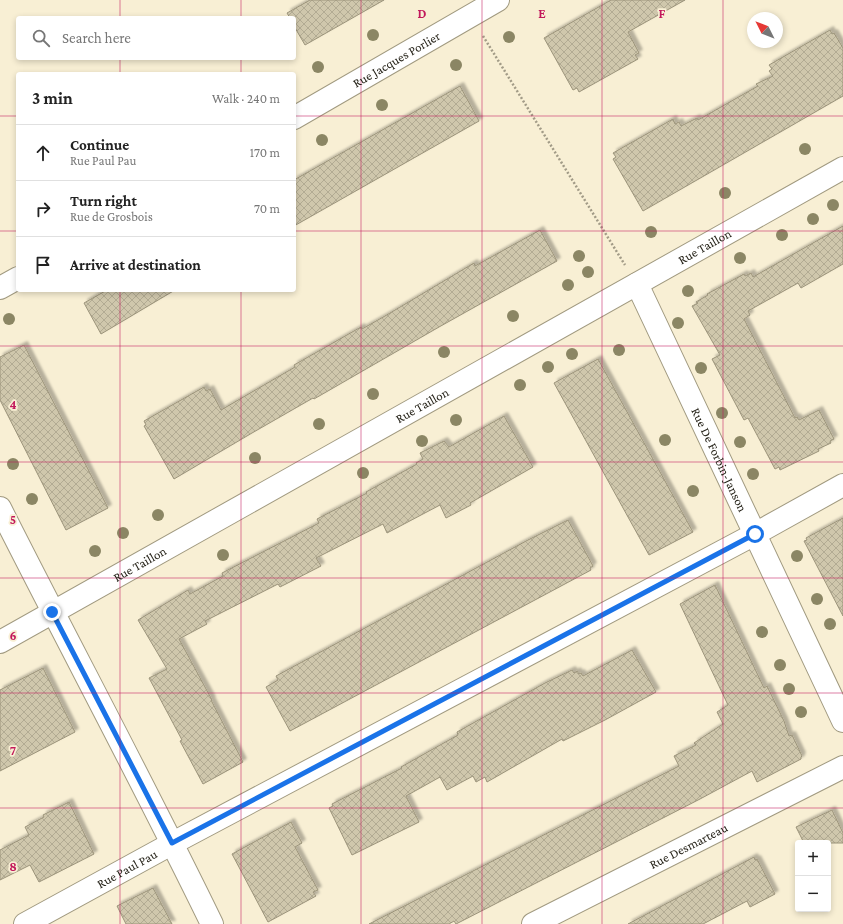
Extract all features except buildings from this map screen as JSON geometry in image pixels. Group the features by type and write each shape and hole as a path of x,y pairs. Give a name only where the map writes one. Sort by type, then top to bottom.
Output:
{"street":[{"name":"Rue Jacques Porlier","path":"296,117 498,0"},
{"name":"Rue Taillon","path":"0,642 843,168"},
{"path":"0,288 16,279"},
{"name":"Rue De Forbin-Janson","path":"637,284 843,722"},
{"name":"Rue Paul Pau","path":"25,924 172,843 755,534 843,485"},
{"path":"0,508 212,924"},
{"name":"Rue Desmarteau","path":"533,924 843,767"}],"path":[{"path":"470,16 637,284"}],"route":[{"path":"52,612 172,843 755,534"}]}
